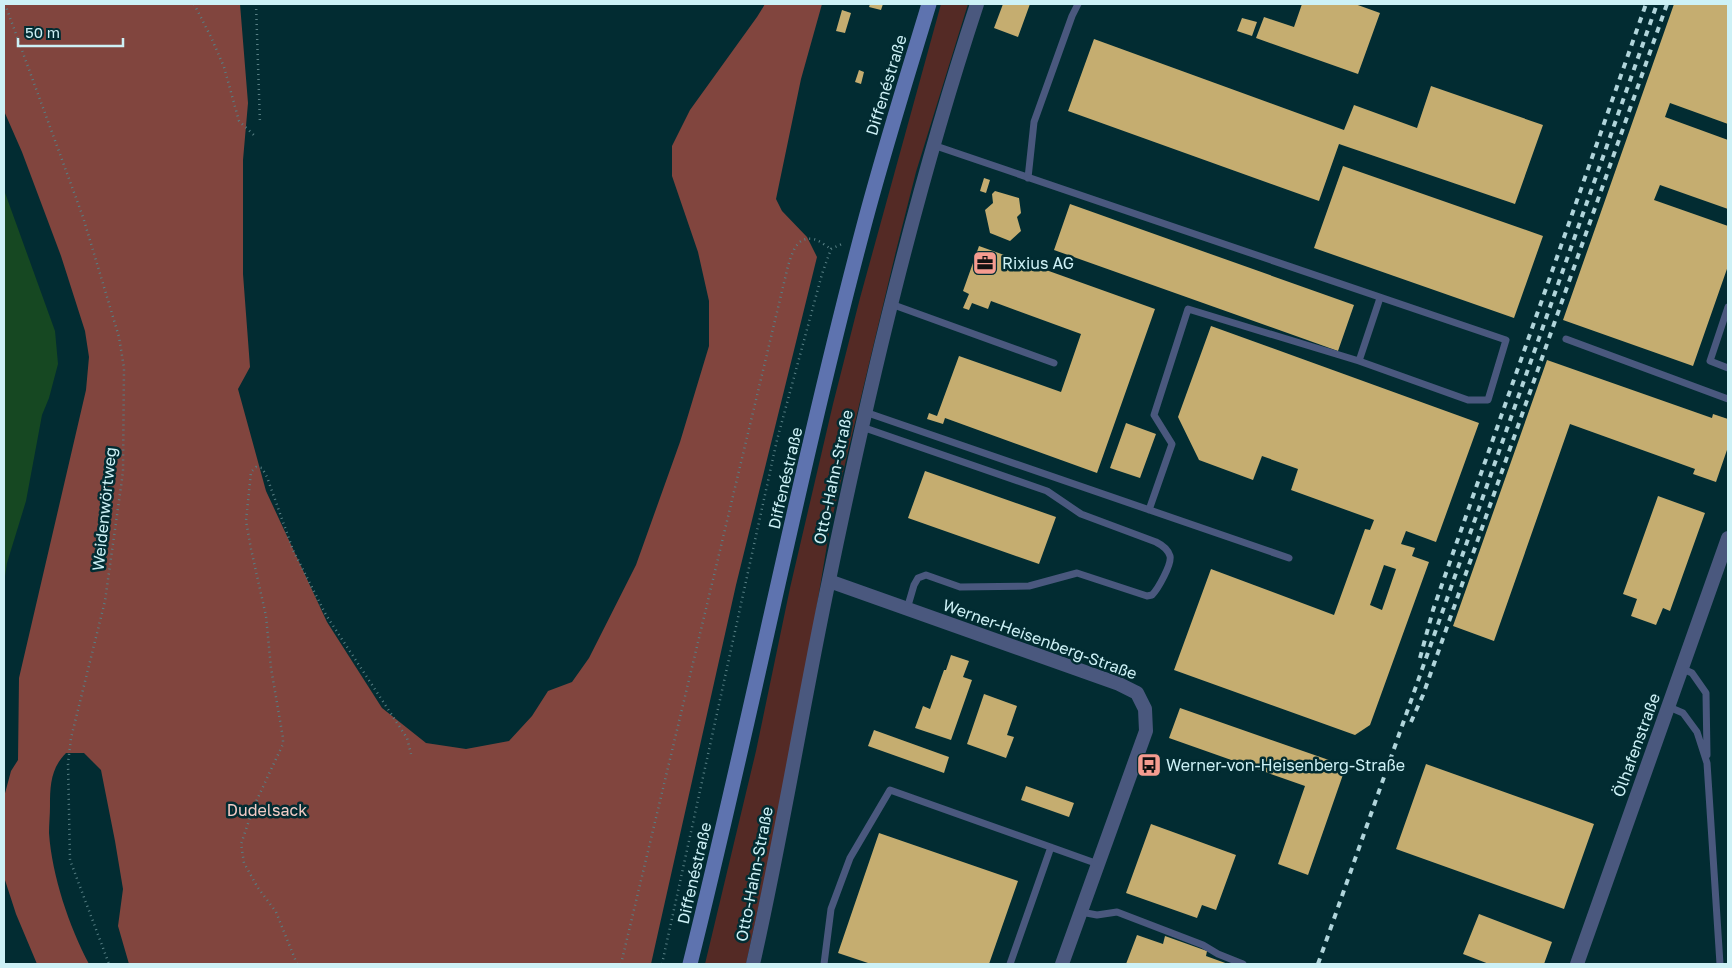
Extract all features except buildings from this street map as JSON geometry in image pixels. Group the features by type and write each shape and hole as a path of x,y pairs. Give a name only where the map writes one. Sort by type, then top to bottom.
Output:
{"main road":[{"name":"Diffenéstraße","path":"690,964 806,463 862,235 888,137 929,4"}],"street":[{"name":"Otto-Hahn-Straße","path":"754,964 828,581 865,412 891,304 933,146 977,4"},
{"name":"Ölhafenstraße","path":"1576,964 1728,538"},
{"name":"Werner-Heisenberg-Straße","path":"828,581 1119,684 1137,693 1145,709 1146,731 1062,964"}],"lane":[{"path":"1028,178 1034,122 1078,4"},
{"path":"933,146 1506,340 1488,400 1468,400 1359,361 1188,309 1154,416 1172,444 1149,510"},
{"path":"1359,361 1380,298"},
{"path":"891,304 1054,363"},
{"path":"1728,308 1710,361 1728,368"},
{"path":"1566,339 1728,399"},
{"path":"865,412 1289,558"},
{"path":"862,427 1047,491 1081,514 1156,542 1163,546 1170,554 1170,560 1160,585 1152,595 1147,596 1077,573 1019,587 960,587 926,575 918,578 914,584 907,609"},
{"path":"1682,669 1692,673 1706,693 1707,763 1720,964"},
{"path":"1669,707 1683,713 1697,732 1707,763"},
{"path":"824,964 831,909 850,858 890,790 1098,864"},
{"path":"1010,964 1051,847"},
{"path":"1081,912 1097,915 1117,912 1203,945 1218,954 1242,964"}],"path":[{"name":"Weidenwörtweg","path":"5,4 83,217 119,337 124,368 123,472 106,592 71,738 68,763 70,860 109,964"},
{"path":"194,4 224,67 239,121 256,137"},
{"path":"256,4 260,124"},
{"path":"662,964 778,440 822,274 831,249 862,235"},
{"path":"620,964 788,266 794,248 802,240 814,239 831,249"},
{"path":"297,964 276,912 258,888 244,863 241,844 254,806 283,744 271,668 266,616 246,521 251,472 256,467 262,468 267,477 293,550 326,615 407,738 411,754"}],"shaded area":[{"path":"941,4 968,4 916,172 830,527 810,647 767,868 746,964 705,964 756,751 790,588 833,404 860,298"},
{"path":"4,190 55,331 58,364 49,398 42,415 26,501 7,563 4,583"}],"green space":[{"name":"Dudelsack","path":"4,4 240,4 248,103 243,160 243,274 250,367 238,389 266,491 327,622 382,708 426,743 466,749 509,741 532,716 548,691 572,682 589,658 636,565 680,442 709,346 709,301 698,252 672,176 672,146 690,110 765,4 822,4 801,79 776,199 782,211 807,237 817,257 736,585 651,964 129,964 118,926 123,889 101,770 84,753 66,753 57,765 52,777 49,833 54,866 68,917 89,964 37,964 16,914 4,877 4,797 11,771 18,760 19,678 86,390 89,357 85,331 61,256 22,152 4,111"}],"railway":[{"path":"1420,658 1433,610 1646,4"},
{"path":"1318,964 1657,4"},
{"path":"1411,722 1423,695 1667,4"}],"place":[{"name":"Rixius AG","path":"985,263"},
{"name":"Werner-von-Heisenberg-Straße","path":"1149,765"}]}
